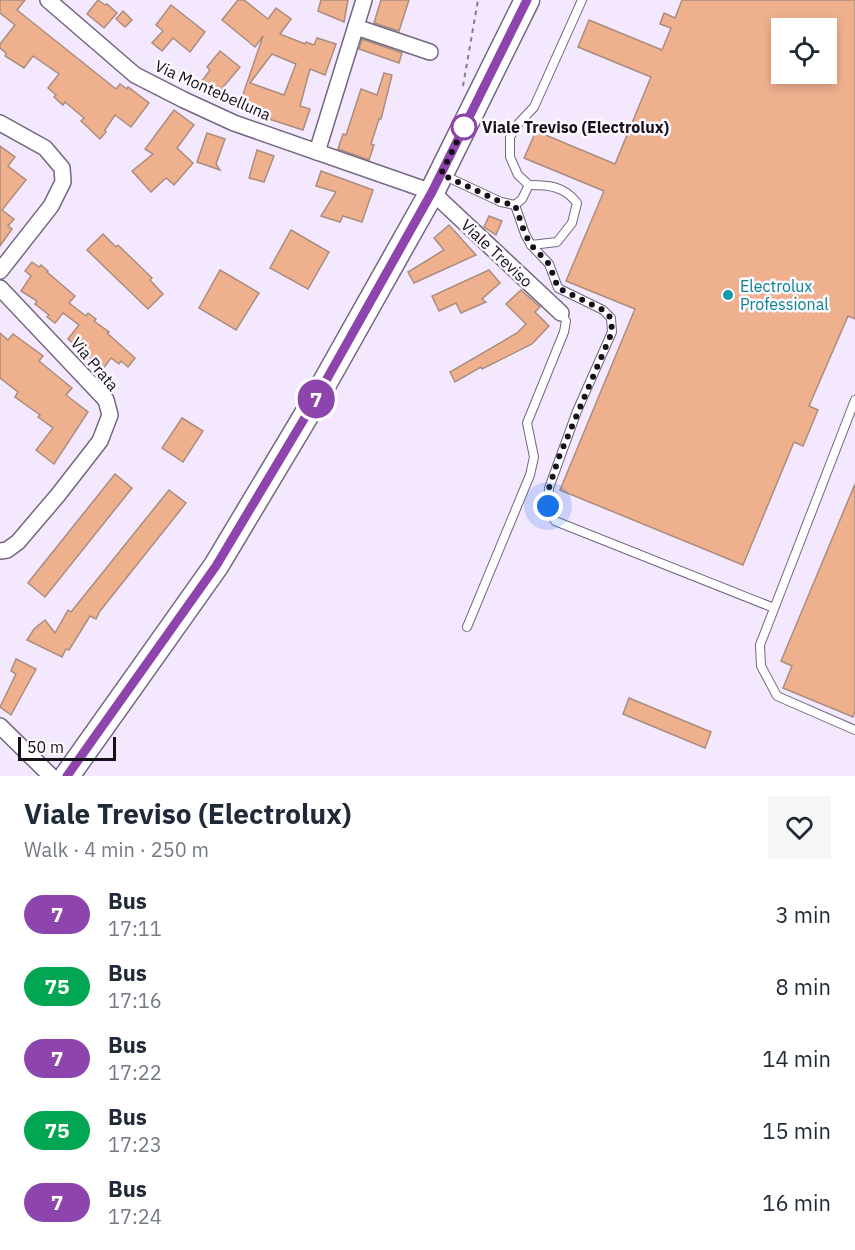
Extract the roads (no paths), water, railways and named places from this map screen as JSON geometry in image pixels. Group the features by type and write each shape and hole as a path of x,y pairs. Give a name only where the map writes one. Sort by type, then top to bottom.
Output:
{"main road":[{"path":"67,776 216,566 310,409 437,183 527,0"}],"street":[{"name":"Via Montebelluna","path":"48,0 135,75 234,123 317,152 437,183"},
{"path":"317,152 364,0"},
{"path":"356,27 430,52"},
{"path":"0,123 45,148 62,168 63,182 51,206 0,271"},
{"name":"Viale Treviso","path":"437,183 561,313"},
{"name":"Via Prata","path":"0,288 106,399 110,416 99,441 58,495 18,542 7,550 0,550"},
{"path":"0,726 51,776"}],"lane":[{"path":"531,245 557,242 572,222 577,203 569,193 549,184 529,185 518,175 510,157 510,136 534,107 582,0"},
{"path":"437,183 515,205"},
{"path":"515,205 522,199 529,185"},
{"path":"515,205 525,234 531,245 549,264 558,288 603,310 611,318 612,332 577,411 549,488 548,506 555,521 774,608"},
{"path":"467,627 530,476 534,457 527,423 564,332 566,321 561,313"},
{"path":"855,400 760,645 761,666 777,696 855,730"}],"place":[{"name":"Viale Treviso (Electrolux)","path":"464,127"},
{"name":"Electrolux Professional","path":"728,295"}]}
